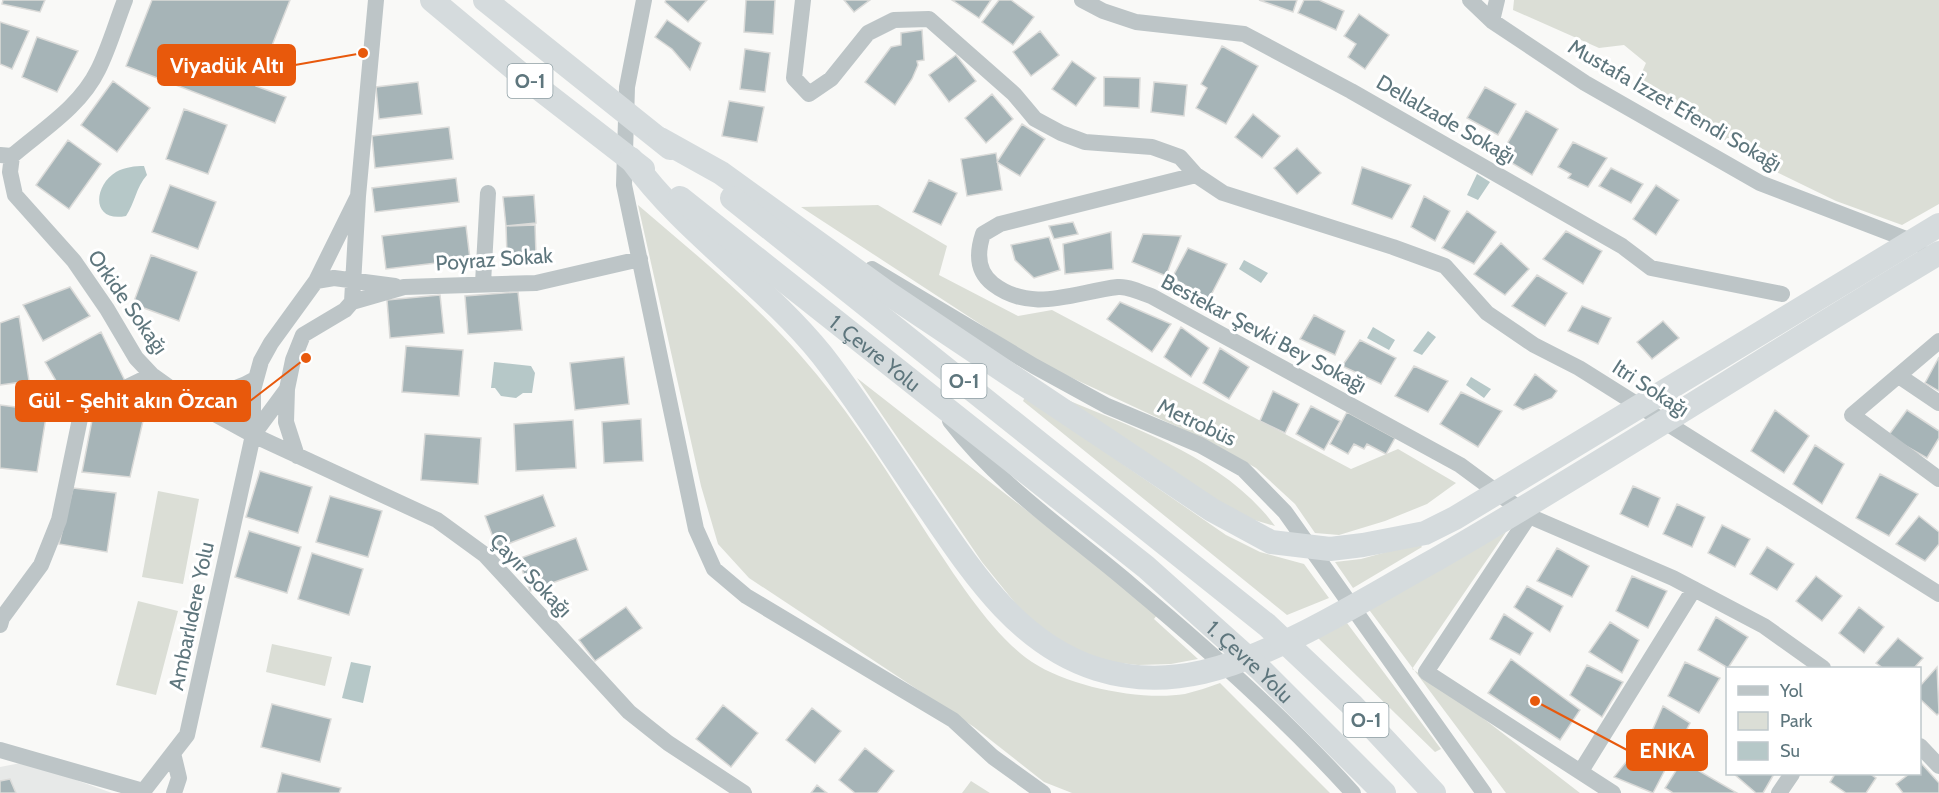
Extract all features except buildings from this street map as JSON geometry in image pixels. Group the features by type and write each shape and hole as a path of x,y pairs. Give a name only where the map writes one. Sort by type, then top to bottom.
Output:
{"highway":[{"name":"1. Çevre Yolu","path":"432,0 523,76 1146,567 1220,648 1260,669 1384,793"},
{"name":"1. Çevre Yolu","path":"485,0 1267,625 1352,705 1434,793"},
{"path":"660,139 721,173 886,291 1212,510 1271,542 1330,549 1425,533 1533,472 1623,414 1939,225"},
{"path":"631,159 652,189 792,322 821,354 954,545 994,598 1032,635 1060,653 1094,669 1132,677 1168,678 1205,671 1272,646 1374,594 1488,529 1939,253"}],"street":[{"path":"6,156 65,113 88,87 98,70 125,0"},
{"name":"Ambarlıdere Yolu","path":"254,435 287,389 293,360 303,335 345,310 352,302 351,282 376,0"},
{"name":"Itri Sokağı","path":"803,0 794,78 809,94 831,79 868,33 894,20 929,19 1014,94 1035,119 1084,142 1152,147 1180,157 1196,175 1222,193 1393,247 1445,266 1487,313 1534,345 1579,368 1699,446 1939,594"},
{"name":"Dellalzade Sokağı","path":"1082,0 1103,11 1136,22 1244,34 1351,91 1622,246 1651,268 1782,294"},
{"name":"Mustafa İzzet Efendi Sokağı","path":"1470,0 1492,21 1585,83 1760,183 1939,253"},
{"path":"1492,21 1497,0"},
{"path":"644,1 627,87 624,185 696,529 714,569 746,596 953,720 993,757 1043,793"},
{"name":"Orkide Sokağı","path":"6,156 15,195 74,261 107,309 136,358 152,375 175,391 254,435"},
{"name":"Bestekar Şevki Bey Sokağı","path":"1196,175 1000,224 983,234 977,254 986,278 1005,294 1028,300 1050,300 1120,287 1153,297 1460,465 1529,516"},
{"path":"483,283 488,193"},
{"name":"Ambarlıdere Yolu","path":"142,792 187,735 254,435 255,379 271,343 316,281 358,196"},
{"name":"Metrobüs","path":"781,214 1034,366 1107,406 1200,445 1243,469 1285,512 1381,644 1484,793"},
{"name":"Poyraz Sokak","path":"352,302 405,287 536,283 640,259"},
{"path":"316,281 334,278 351,282 405,287"},
{"path":"1939,341 1852,415 1939,479"},
{"path":"0,625 2,618 41,565 59,520 82,409 152,375"},
{"path":"1899,376 1939,403"},
{"path":"175,391 221,393 240,388 255,379"},
{"path":"287,389 286,422 297,456"},
{"name":"Çayır Sokağı","path":"254,435 437,520 485,555 629,712 668,743 744,793"},
{"path":"1613,793 1426,672 1529,516 1694,589 1764,626 1820,667"},
{"path":"1581,771 1694,589"},
{"path":"1220,648 1238,680 1316,753 1353,793"},
{"path":"1921,747 1939,766"},
{"path":"0,750 142,792"},
{"path":"173,753 179,778 174,793"},
{"path":"1779,793 1791,775"}],"shaded area":[{"path":"26,762 112,793 0,793 0,767"}],"green space":[{"path":"1514,0 1939,0 1939,204 1902,225 1836,201 1756,162 1639,79 1646,63 1624,45 1599,48 1513,10"},
{"path":"638,205 743,296 819,377 868,444 963,587 989,621 1017,651 1032,662 1066,679 1127,694 1167,696 1185,694 1220,683 1330,793 1072,793 1044,782 974,727 749,578 718,544 701,486"},
{"path":"878,205 947,246 939,275 1018,316 1052,310 1351,469 1398,449 1456,483 1427,504 1385,521 1339,535 1315,533 1295,504 1256,468 1214,444 1040,363 801,207"},
{"path":"857,378 1121,584 1157,615 1154,619 1198,659 1171,664 1138,665 1102,661 1065,645 1028,619 982,562"},
{"path":"1025,397 1226,535 1260,552 1304,564 1329,598 1287,615 1023,401"},
{"path":"1061,397 1149,434 1205,464 1231,481 1275,526 1251,519 1211,497"},
{"path":"158,491 199,499 183,584 142,577"},
{"path":"1506,532 1413,668 1367,607"},
{"path":"1419,543 1422,547 1353,588 1335,562 1361,559"},
{"path":"138,601 178,611 156,695 116,685"},
{"path":"1347,623 1441,749 1435,752 1318,638"},
{"path":"272,644 332,657 325,686 266,672"},
{"path":"1414,671 1449,692 1580,793 1506,793"},
{"path":"971,781 990,793 962,793"}],"water":[{"path":"144,166 147,175 126,216 115,217 106,214 99,202 103,186 108,178 123,169"},
{"path":"1477,174 1490,182 1478,200 1467,195"},
{"path":"1244,260 1268,273 1261,283 1239,269"},
{"path":"1373,327 1395,340 1389,350 1367,338"},
{"path":"1428,331 1436,337 1422,355 1413,351"},
{"path":"494,362 531,366 535,373 532,393 523,393 516,398 501,396 495,388 491,388"},
{"path":"1471,377 1491,389 1484,398 1466,385"},
{"path":"351,662 371,666 363,703 342,698"}],"place":[{"name":"Viyadük Altı","path":"363,53"},
{"name":"Gül - Şehit akın Özcan","path":"306,358"},
{"name":"ENKA","path":"1535,701"}]}
